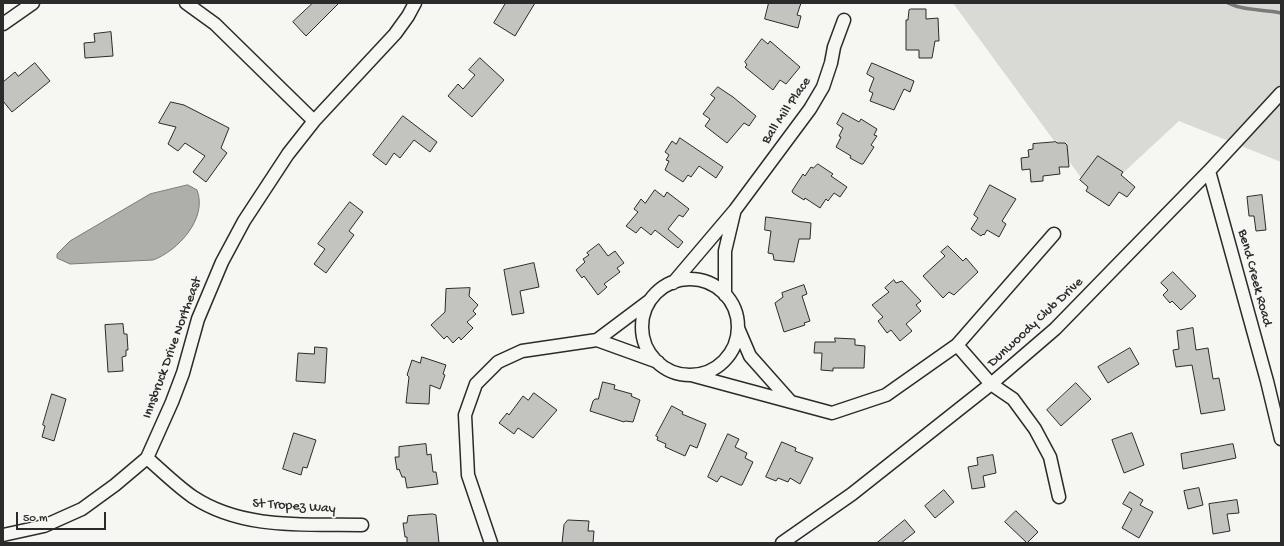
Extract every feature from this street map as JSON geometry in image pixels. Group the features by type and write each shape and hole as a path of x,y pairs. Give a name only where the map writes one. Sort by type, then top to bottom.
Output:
{"street":[{"path":"3,24 33,3"},
{"path":"186,3 215,24 314,121"},
{"name":"Innsbruck Drive Northeast","path":"3,535 44,526 82,508 115,485 147,458 172,402 183,373 198,319 222,262 266,187 314,121 395,34 408,16 414,3"},
{"name":"Ball Mill Place","path":"673,282 735,210 810,109 820,92 831,63 834,47 844,20"},
{"name":"Dunwoody Club Drive","path":"782,543 852,494 991,384 1054,329 1209,171 1281,93"},
{"name":"Bend Creek Road","path":"1209,171 1267,381 1281,439"},
{"name":"Ball Mill Place","path":"725,294 725,251 735,210"},
{"path":"491,543 468,475 464,415 476,384 498,362 522,351 597,340 658,362 674,372 691,375 832,413 886,395 957,345 1054,234"},
{"path":"597,340 649,301 664,287 673,282 692,279 702,281 711,284 725,294 734,310 738,328 750,356 790,401"},
{"path":"649,301 643,319 642,329 647,348 658,362"},
{"path":"691,375 709,370 724,360 734,345 738,328"},
{"path":"957,345 991,384 1013,399 1035,429 1050,457 1059,497"},
{"name":"St Tropez Way","path":"147,458 193,497 214,509 234,517 269,523 362,525"}],"shaded area":[{"path":"953,3 1281,3 1281,162 1179,121 1096,198"},
{"path":"188,185 197,190 199,201 195,222 181,241 163,256 153,260 70,264 57,258 57,254 70,241 150,194"}],"building":[{"path":"313,3 339,3 306,36 293,22"},
{"path":"506,3 535,3 515,36 494,23"},
{"path":"769,3 801,3 797,15 801,16 798,28 765,19"},
{"path":"926,9 926,19 938,18 939,41 935,41 932,58 919,58 919,50 906,50 906,20 908,20 909,10"},
{"path":"111,32 113,56 85,58 84,43 95,42 94,34"},
{"path":"762,39 768,44 770,41 800,67 786,84 780,80 773,90 745,67 747,65 745,62"},
{"path":"480,58 504,80 472,117 448,96 458,84 463,89 475,75 469,70"},
{"path":"35,63 50,81 12,112 3,101 3,82 15,72 18,76"},
{"path":"872,63 914,81 910,92 904,89 894,110 870,101 873,93 869,91 874,78 867,74"},
{"path":"718,87 756,116 749,126 744,123 727,143 705,126 710,119 703,114 715,98 711,95"},
{"path":"171,102 184,105 229,128 221,148 227,153 206,182 193,172 205,156 185,143 178,151 168,144 176,127 159,123"},
{"path":"843,113 859,122 861,119 877,129 874,135 877,136 871,145 874,147 863,164 850,158 851,156 836,147 841,137 839,136 843,128 837,124"},
{"path":"403,116 437,142 430,152 414,140 400,158 394,153 386,165 373,155"},
{"path":"680,138 723,167 716,178 699,166 691,177 688,175 683,182 665,170 669,161 666,160 669,155 665,152 672,141 676,144"},
{"path":"1056,142 1065,143 1067,145 1069,167 1059,167 1060,174 1043,176 1043,181 1031,182 1030,169 1022,170 1021,158 1029,157 1028,150 1033,149 1033,144"},
{"path":"1098,156 1123,172 1121,175 1135,187 1127,197 1119,192 1109,206 1086,191 1088,187 1080,180"},
{"path":"818,164 833,174 831,176 847,187 840,197 834,193 828,201 826,199 820,208 805,198 804,200 792,191 803,174 805,176 811,167 813,168"},
{"path":"990,185 1016,199 1002,221 1006,224 999,237 987,230 984,235 983,234 981,236 971,229 978,218 974,215"},
{"path":"655,190 664,197 667,192 689,209 683,217 679,215 668,229 683,242 678,248 655,230 651,235 641,227 636,233 626,226 638,212 634,209 641,199 645,203"},
{"path":"1262,195 1266,230 1256,231 1254,216 1249,216 1247,197"},
{"path":"350,202 363,212 349,231 354,235 326,273 314,264 325,249 318,244"},
{"path":"766,217 811,223 810,239 799,239 794,262 774,260 773,254 768,253 771,231 765,230"},
{"path":"599,244 608,256 615,251 624,263 617,268 620,272 604,284 607,287 598,295 584,276 582,278 576,270 585,262 583,259 589,255 587,253"},
{"path":"948,246 963,261 966,258 978,272 954,295 949,292 943,298 923,276 945,256 941,252"},
{"path":"534,263 539,287 520,291 524,313 512,315 504,270"},
{"path":"1173,272 1196,296 1181,310 1172,301 1170,303 1163,295 1168,290 1161,283"},
{"path":"894,280 896,283 902,281 921,301 916,305 921,311 906,324 912,331 900,341 891,330 887,333 878,321 883,317 872,305 889,292 885,288"},
{"path":"804,285 807,294 802,296 810,321 804,323 805,325 784,332 775,303 783,297 782,293"},
{"path":"470,288 469,296 478,305 473,311 476,314 467,322 473,328 461,340 459,337 453,343 447,336 444,339 431,325 445,312 446,289"},
{"path":"123,324 124,334 127,334 128,350 126,350 126,356 122,357 123,371 108,372 105,325"},
{"path":"1193,328 1196,350 1208,348 1213,379 1219,378 1225,410 1201,414 1192,365 1176,367 1173,350 1179,349 1177,331"},
{"path":"835,338 855,339 855,345 865,346 864,368 833,368 833,371 821,370 822,353 814,353 815,342 835,342"},
{"path":"315,347 327,348 325,383 296,381 298,353 314,354"},
{"path":"1130,348 1139,364 1108,383 1098,367"},
{"path":"422,357 446,365 443,374 445,375 440,389 430,385 429,404 406,403 409,377 407,375 412,360 420,363"},
{"path":"603,382 615,385 614,389 632,394 631,396 640,400 633,422 624,422 590,411 593,401 598,399"},
{"path":"1076,383 1091,399 1061,426 1047,410"},
{"path":"534,393 557,410 533,438 518,428 514,434 499,423 507,413 509,415 523,396 528,400"},
{"path":"52,394 66,399 54,441 42,437 45,426 43,425"},
{"path":"672,406 683,412 682,414 706,424 697,448 690,445 685,456 665,447 666,444 657,440 658,437 656,436"},
{"path":"294,433 316,440 307,468 303,467 301,475 283,469"},
{"path":"1132,433 1144,465 1124,473 1112,440"},
{"path":"728,434 739,439 735,447 747,453 745,458 753,462 742,485 721,476 717,482 708,477"},
{"path":"782,442 796,448 795,451 813,458 800,484 790,478 788,482 778,478 776,481 766,477"},
{"path":"426,444 427,455 431,454 433,472 436,472 438,484 407,488 405,477 402,477 399,469 397,470 395,457 399,457 399,447"},
{"path":"1233,444 1236,458 1183,469 1181,454"},
{"path":"993,455 996,473 983,476 985,487 972,489 968,467 978,465 977,458"},
{"path":"1199,488 1203,505 1188,509 1184,491"},
{"path":"944,490 954,502 935,518 925,506"},
{"path":"1130,492 1143,500 1140,505 1153,512 1139,538 1122,528 1132,509 1123,504"},
{"path":"1237,500 1239,513 1227,514 1230,531 1213,534 1209,504"},
{"path":"1016,511 1038,532 1027,543 1005,522"},
{"path":"436,515 439,543 407,543 403,523 407,523 408,516"},
{"path":"568,520 589,521 588,531 594,531 593,543 562,543 564,525"},
{"path":"905,520 915,532 901,543 877,543"}],"waterway":[{"path":"1228,3 1247,9 1281,13"}]}
